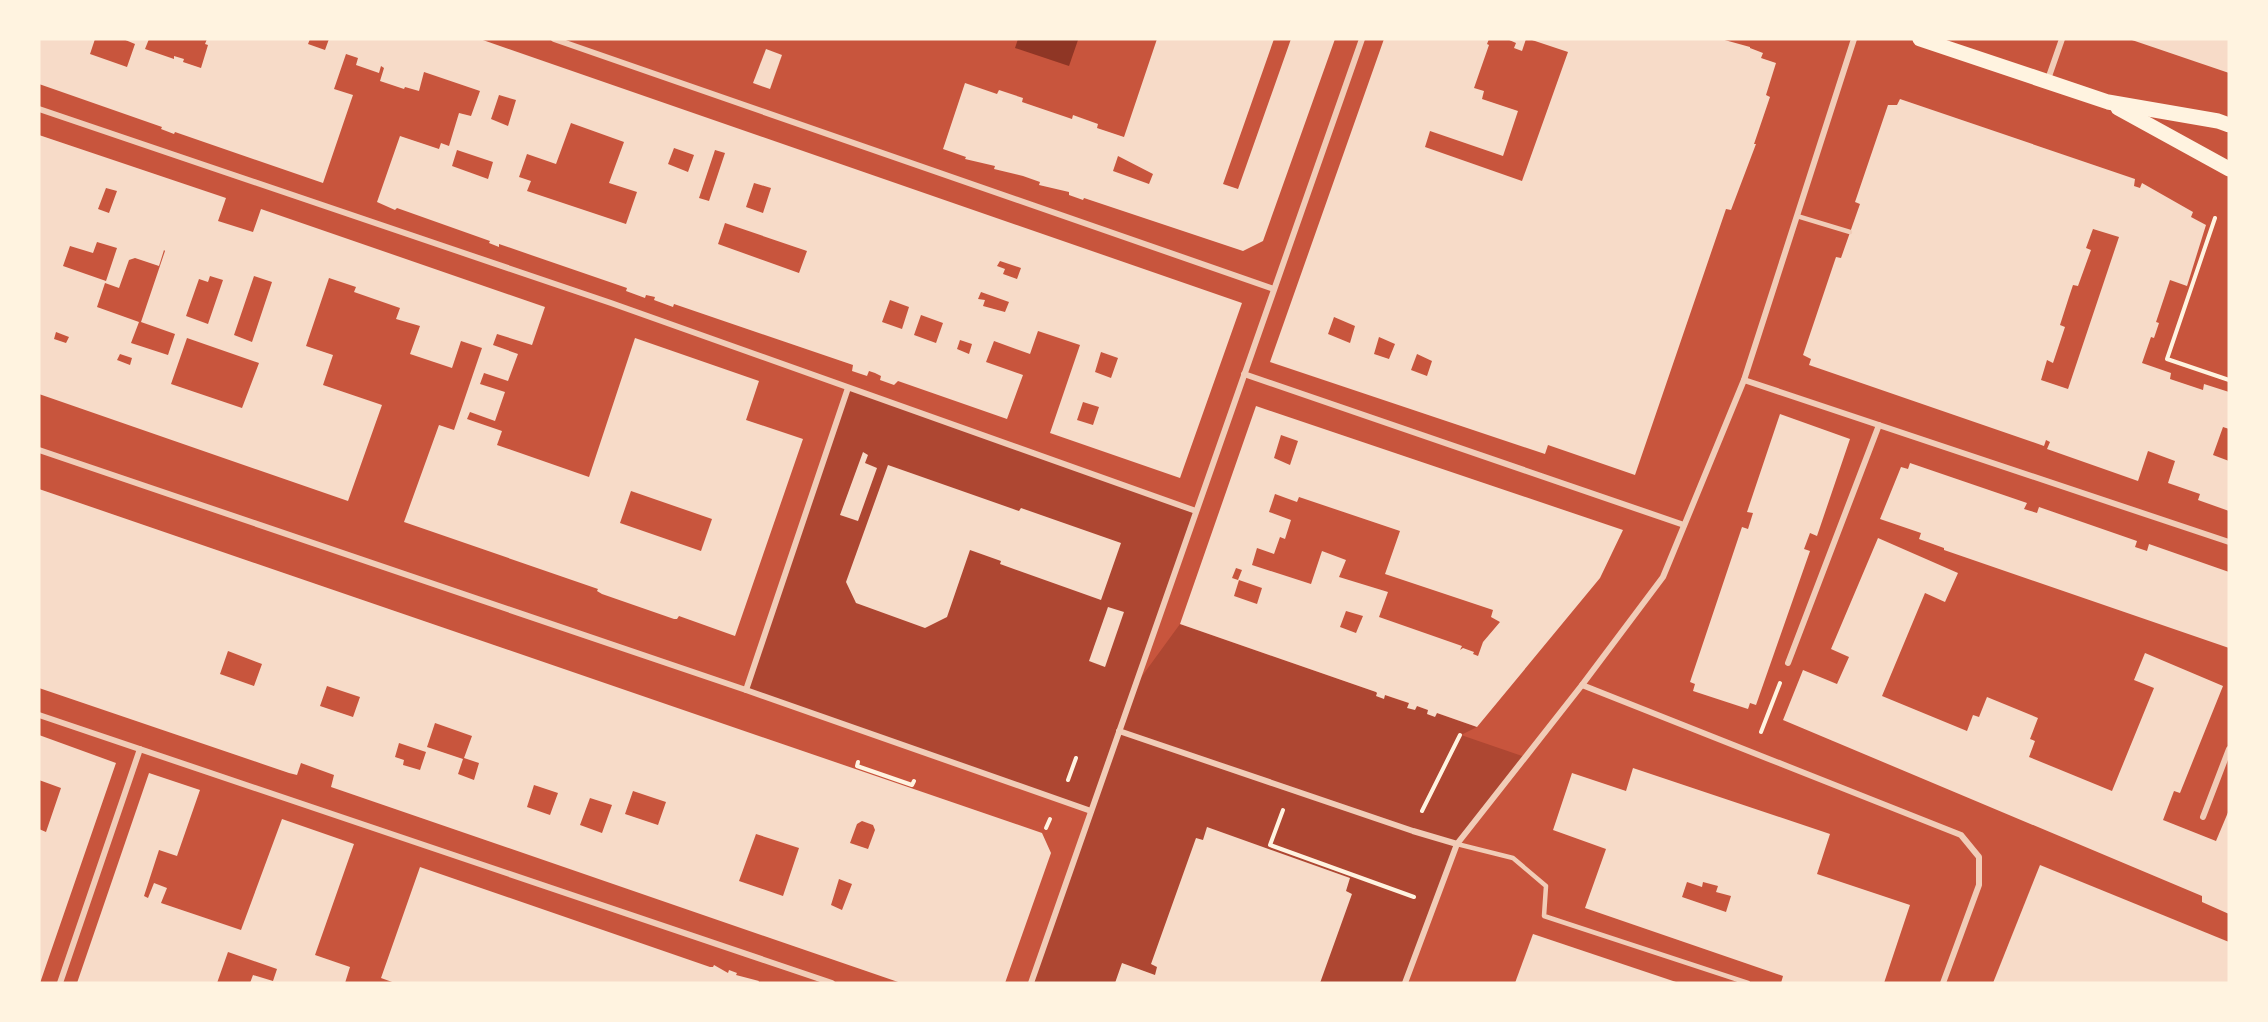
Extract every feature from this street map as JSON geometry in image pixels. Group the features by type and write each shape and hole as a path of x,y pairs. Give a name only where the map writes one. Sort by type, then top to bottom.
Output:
{"main road":[{"path":"1920,39 2108,102 2218,121 2229,125"},
{"path":"2108,102 2229,169"}],"street":[{"path":"554,39 1274,289"},
{"path":"1031,983 1362,39"},
{"path":"1406,983 1457,844 1664,577 1744,380 1854,39"},
{"path":"2047,82 2062,39"},
{"path":"39,109 611,303 1197,511"},
{"path":"1244,374 1684,525"},
{"path":"1744,380 2229,542"},
{"path":"746,690 848,388"},
{"path":"1788,663 1879,425"},
{"path":"39,450 746,690 1091,811"},
{"path":"1582,685 1960,835 1979,856 1979,885 1943,983"},
{"path":"39,715 832,983"},
{"path":"1119,731 1457,844"},
{"path":"60,983 140,749"},
{"path":"2203,817 2229,749"}],"lane":[{"path":"1797,216 1850,232"},
{"path":"1457,844 1513,858 1546,886 1544,916 1748,983"}],"path":[{"path":"2215,218 2167,359 2229,380"},
{"path":"1769,712 1788,663"},
{"path":"1422,812 1460,735"},
{"path":"858,762 857,766 912,785 914,781"},
{"path":"1290,788 1270,845 1434,904"}],"shaded area":[{"path":"1018,39 1078,40 1069,66 1015,48"},
{"path":"848,388 1196,511 1137,683 1180,624 1477,727 1461,735 1525,757 1457,844 1406,983 1031,983 1091,811 746,690"}],"building":[{"path":"39,39 95,39 90,54 127,67 135,44 123,39 149,39 145,49 174,59 174,56 184,59 183,62 201,68 208,45 205,44 207,39 310,39 308,44 325,50 329,39 480,39 1242,303 1180,478 1050,433 1080,345 1038,331 1030,354 994,341 986,362 1023,375 1007,419 898,381 894,385 880,380 881,376 869,371 867,376 852,371 853,365 674,304 673,307 654,300 655,297 646,295 645,298 626,291 627,288 499,244 499,247 489,243 490,241 377,202 400,136 439,149 441,143 449,146 459,113 471,116 480,91 424,72 419,91 405,87 404,89 380,81 384,68 381,66 379,73 356,65 358,58 346,54 334,89 353,95 323,183 175,132 174,134 161,129 162,127 39,84","holes":["499,95 516,100 508,126 491,119","571,123 624,142 609,183 637,192 626,224 527,191 531,181 519,177 527,154 556,164","674,148 694,155 688,172 668,164","457,150 493,162 488,179 452,166","715,150 725,153 709,201 699,198","754,183 771,188 763,213 746,207","725,223 807,251 799,273 718,244","1000,261 1021,268 1017,279 1003,274 1005,269 997,266","981,292 1009,302 1005,312 983,306 985,300 978,299","890,300 909,307 902,329 882,322","921,315 943,323 936,343 914,335","960,340 972,344 969,354 957,349","1101,352 1118,358 1111,378 1095,372","1083,402 1099,407 1093,425 1077,420"]},
{"path":"1157,39 1274,39 1223,184 1238,189 1291,39 1335,39 1263,241 1243,251 1084,198 1083,200 1069,195 1069,192 1039,185 1040,182 994,169 995,166 965,159 966,157 943,149 965,83 997,94 999,90 1023,98 1022,102 1072,119 1073,115 1098,124 1097,128 1124,137","holes":["1118,156 1153,174 1149,184 1113,171"]},
{"path":"1384,39 1489,39 1474,88 1484,91 1482,99 1518,111 1503,156 1430,131 1425,147 1522,181 1568,52 1529,39 1721,39 1750,47 1763,53 1761,58 1776,63 1766,95 1770,97 1754,144 1756,144 1731,210 1726,209 1635,475 1548,445 1545,454 1270,362","holes":["1334,317 1355,326 1350,343 1328,334","1379,337 1395,344 1389,359 1374,354","1417,354 1432,361 1427,376 1411,370"]},
{"path":"1507,39 1526,39 1522,51 1514,48 1516,43"},
{"path":"2129,39 2229,39 2229,73"},
{"path":"766,49 782,55 770,89 753,83"},
{"path":"1900,99 2135,179 2134,186 2140,188 2142,183 2193,212 2191,217 2206,225 2187,286 2170,280 2156,322 2159,323 2154,338 2151,337 2142,363 2171,373 2170,379 2203,390 2204,384 2229,392 2229,429 2223,427 2213,455 2229,461 2229,511 2198,500 2200,494 2168,483 2175,461 2148,451 2138,481 2047,449 2050,442 2046,440 2044,446 1809,365 1811,359 1803,355 1836,257 1841,258 1860,204 1855,202 1888,105 1897,105","holes":["2093,229 2119,237 2068,389 2041,380 2047,360 2053,363 2065,327 2060,325 2073,285 2078,286 2091,250 2086,248"]},
{"path":"39,135 226,198 218,221 253,232 261,209 545,307 532,345 497,334 493,345 518,354 508,381 484,373 480,384 505,392 495,421 470,412 467,419 502,431 497,445 589,477 635,338 759,381 746,420 803,439 735,636 679,616 674,619 602,594 597,591 598,589 404,522 439,425 454,430 482,348 461,341 452,368 410,354 420,326 396,319 400,308 354,292 356,287 329,278 306,346 333,355 323,385 382,405 348,501 39,394","holes":["106,188 117,191 109,213 98,209","97,242 117,248 106,281 63,266 70,246 93,253","165,251 141,322 175,334 168,355 131,343 139,322 97,307 105,283 119,288 129,260 135,258 159,266","210,276 223,280 208,324 186,316 199,279 208,282","254,276 272,282 252,342 234,335","56,332 69,337 66,343 54,339","187,338 259,363 242,408 171,384","120,354 132,358 130,365 117,360","631,491 712,519 701,551 620,523"]},
{"path":"1256,406 1623,530 1600,578 1477,727 1437,713 1435,717 1427,714 1428,710 1417,706 1415,710 1407,708 1409,703 1385,695 1384,699 1376,696 1376,692 1180,624","holes":["1281,435 1298,441 1290,465 1274,458","1275,494 1297,502 1299,497 1400,531 1385,574 1493,610 1491,617 1500,622 1483,642 1478,656 1463,648 1460,650 1462,646 1379,617 1388,592 1339,577 1346,560 1322,551 1311,584 1252,565 1257,548 1274,554 1280,537 1285,539 1291,520 1269,512","1236,568 1242,570 1238,580 1232,578","1239,580 1262,588 1257,604 1234,596","1346,611 1363,616 1356,633 1340,627"]},
{"path":"1780,414 1850,439 1817,536 1810,533 1804,549 1810,551 1756,705 1750,703 1748,709 1693,691 1695,684 1690,682 1742,527 1748,529 1753,513 1747,512"},
{"path":"863,452 868,455 865,463 877,468 858,521 840,515"},
{"path":"1910,463 2027,503 2024,509 2037,513 2039,507 2137,541 2135,547 2147,551 2149,544 2229,572 2229,648 1944,550 1944,548 1919,539 1921,533 1880,519 1901,467 1908,469"},
{"path":"888,465 1019,511 1021,508 1121,543 1101,600 1000,564 1001,561 970,550 947,617 925,628 856,603 846,582"},
{"path":"39,489 1042,833 1051,853 1005,983 901,983 331,787 334,775 301,763 297,775 289,773 39,688","holes":["228,651 262,664 254,686 220,674","327,686 360,697 353,717 320,706","435,723 472,736 464,758 479,763 474,780 458,774 463,759 427,747","399,743 426,752 420,770 403,765 404,760 395,757","534,785 558,793 550,815 527,807","633,791 666,802 658,825 625,814","590,798 612,805 602,833 580,825","862,821 873,825 875,830 868,849 850,843 857,824","756,834 799,848 783,896 739,881","839,879 852,884 842,910 831,905"]},
{"path":"1878,538 1958,573 1945,602 1925,593 1882,696 1967,731 1973,715 1979,717 1987,697 2038,718 2030,739 2035,741 2029,757 2112,791 2154,688 2134,680 2145,653 2223,686 2180,793 2174,791 2163,820 2216,841 2229,810 2229,914 2202,902 2202,896 1783,720 1803,670 1837,684 1849,657 1831,649"},
{"path":"1108,607 1124,612 1105,667 1089,661"},
{"path":"39,735 116,763 40,983 39,829 46,832 61,788 39,780"},
{"path":"1633,768 1830,834 1817,874 1910,905 1884,983 1781,983 1783,976 1585,908 1606,849 1553,830 1572,773 1626,791","holes":["1687,882 1702,887 1703,882 1718,886 1716,892 1731,896 1726,912 1682,897"]},
{"path":"149,773 200,790 177,856 159,850 144,896 148,898 154,883 167,888 161,903 241,930 282,819 354,844 315,955 350,967 345,983 250,983 253,975 273,981 277,969 228,952 217,983 77,983"},
{"path":"1207,827 1350,878 1346,891 1352,894 1320,983 1115,983 1122,963 1155,975 1157,967 1151,964 1196,838 1203,840"},
{"path":"2040,865 2229,942 2228,983 1993,983"},
{"path":"420,867 710,967 714,965 728,973 729,970 737,973 736,975 759,981 758,983 395,983 381,978"},
{"path":"1533,934 1679,983 1515,983"}]}
